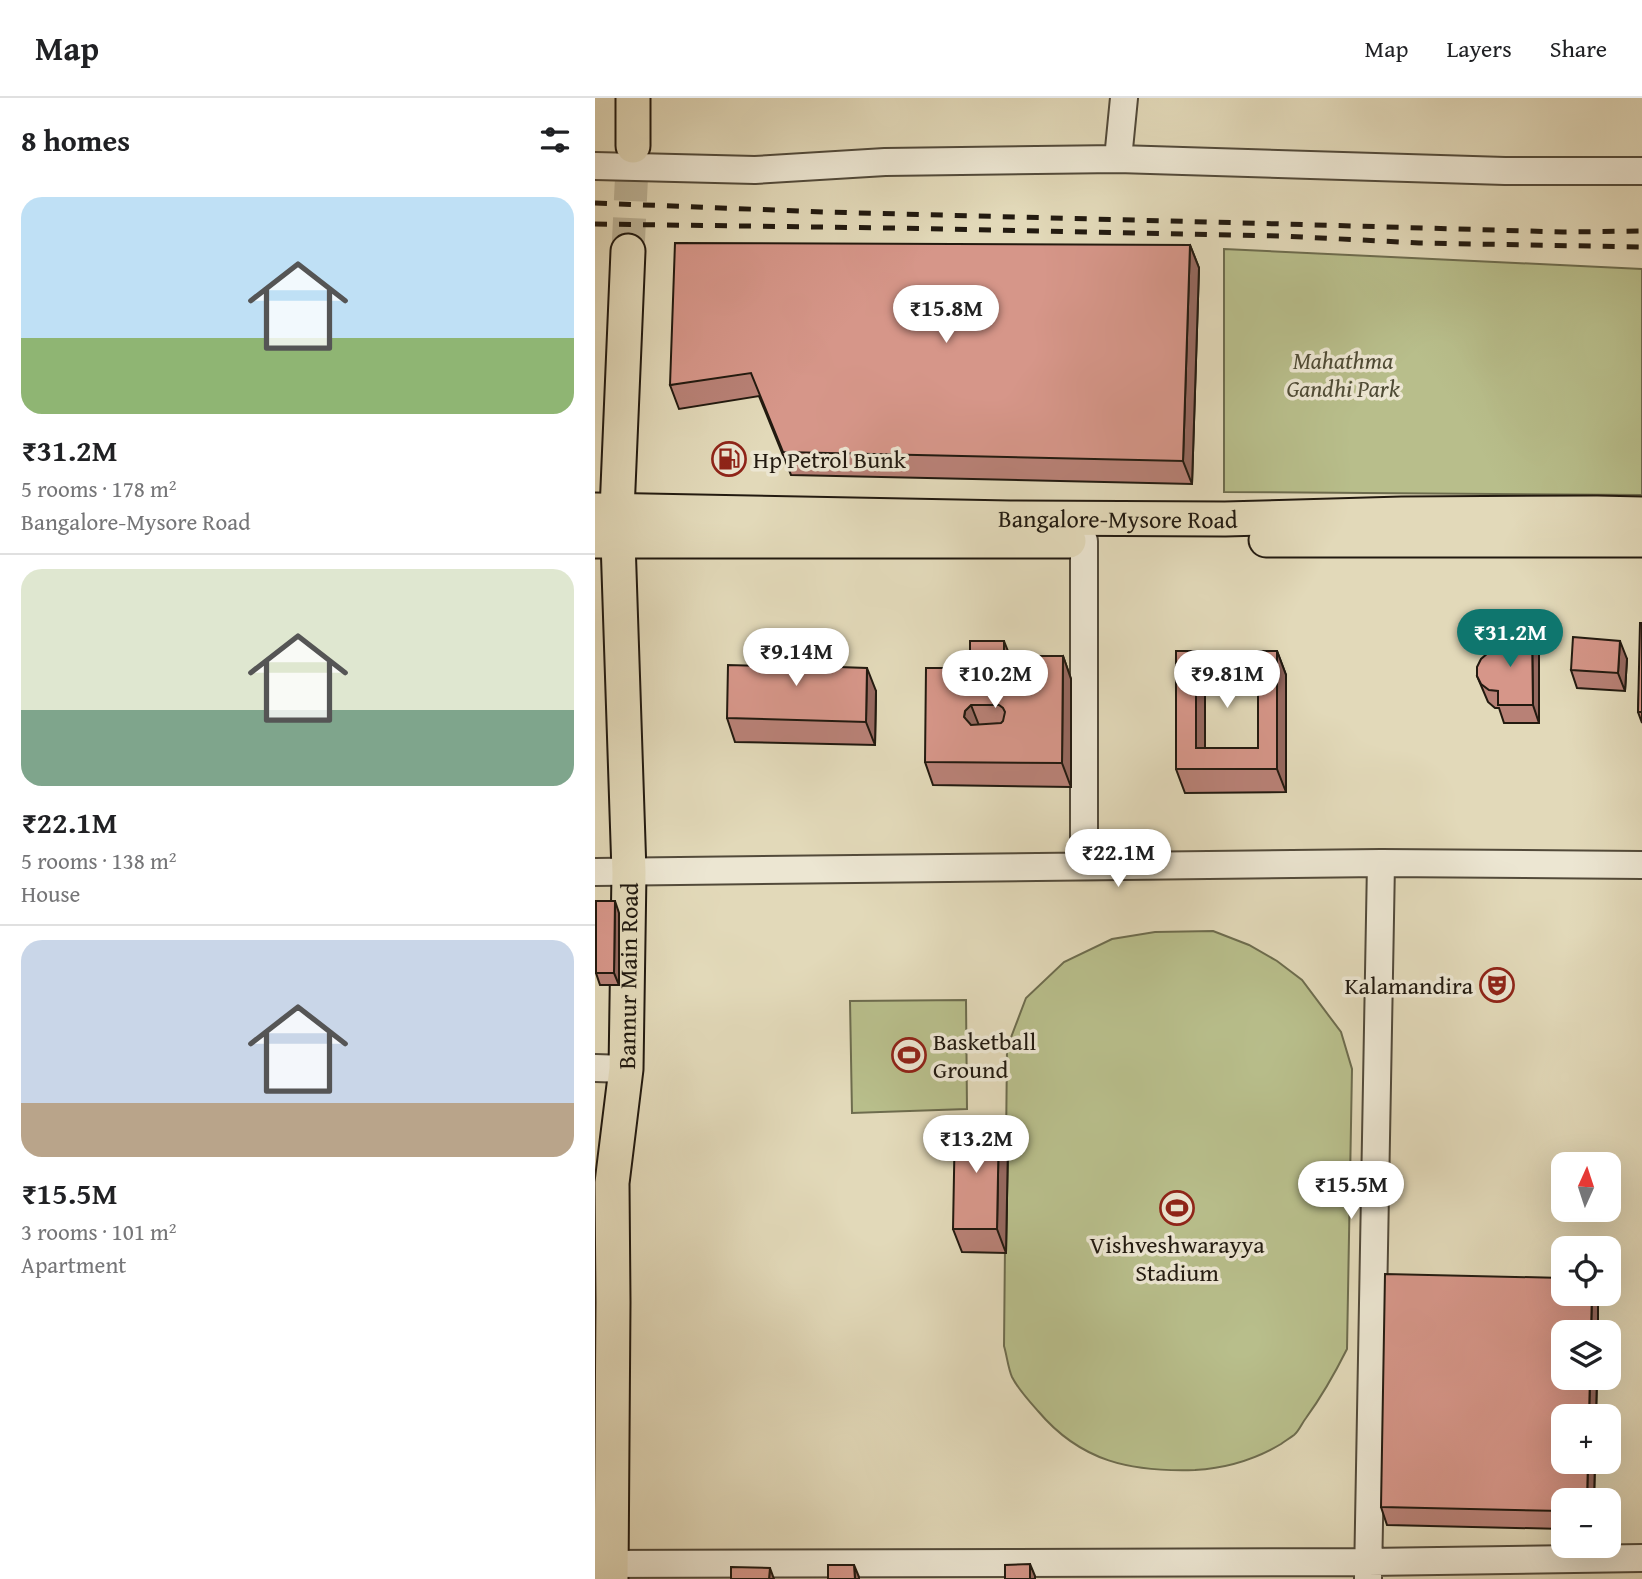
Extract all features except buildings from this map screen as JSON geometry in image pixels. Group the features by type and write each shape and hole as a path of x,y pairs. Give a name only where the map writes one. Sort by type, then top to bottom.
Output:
{"main road":[{"path":"633,98 633,146"},
{"name":"Bannur Main Road","path":"606,1569 603,1433 604,1183 611,1068 629,872 606,526 628,251"},
{"name":"Bangalore-Mysore Road","path":"606,526 983,518 1198,519 1402,514 1642,514"},
{"name":"Bangalore-Mysore Road","path":"606,526 1084,541 1642,540"}],"street":[{"path":"1118,159 1124,98"},
{"path":"595,166 755,170 885,162 1118,159 1505,171 1642,172"},
{"path":"1084,541 1084,866"},
{"path":"595,872 1381,863 1642,865"},
{"path":"1368,1570 1381,863"},
{"path":"606,1569 1368,1570 1642,1558"}],"green space":[{"name":"Mahathma Gandhi Park","path":"1224,249 1642,269 1642,495 1224,492"},
{"name":"Vishveshwarayya Stadium","path":"1213,931 1249,945 1302,980 1341,1032 1352,1069 1347,1349 1299,1429 1281,1444 1261,1455 1218,1467 1195,1470 1150,1469 1109,1460 1072,1442 1054,1428 1035,1407 1017,1386 1011,1373 1004,1346 1007,1048 1026,998 1064,962 1112,939 1155,932"},
{"name":"Basketball Ground","path":"966,1000 967,1109 852,1113 850,1001"}],"tunnel":[{"path":"628,251 633,146"}],"railway":[{"path":"595,203 824,212 1563,232 1642,231"},
{"path":"595,224 1283,236 1419,243 1642,247"}],"place":[{"name":"Hp Petrol Bunk","path":"729,459"},
{"name":"Kalamandira","path":"1497,985"},
{"name":"Basketball Ground","path":"909,1055"},
{"name":"Vishveshwarayya Stadium","path":"1177,1208"}]}
